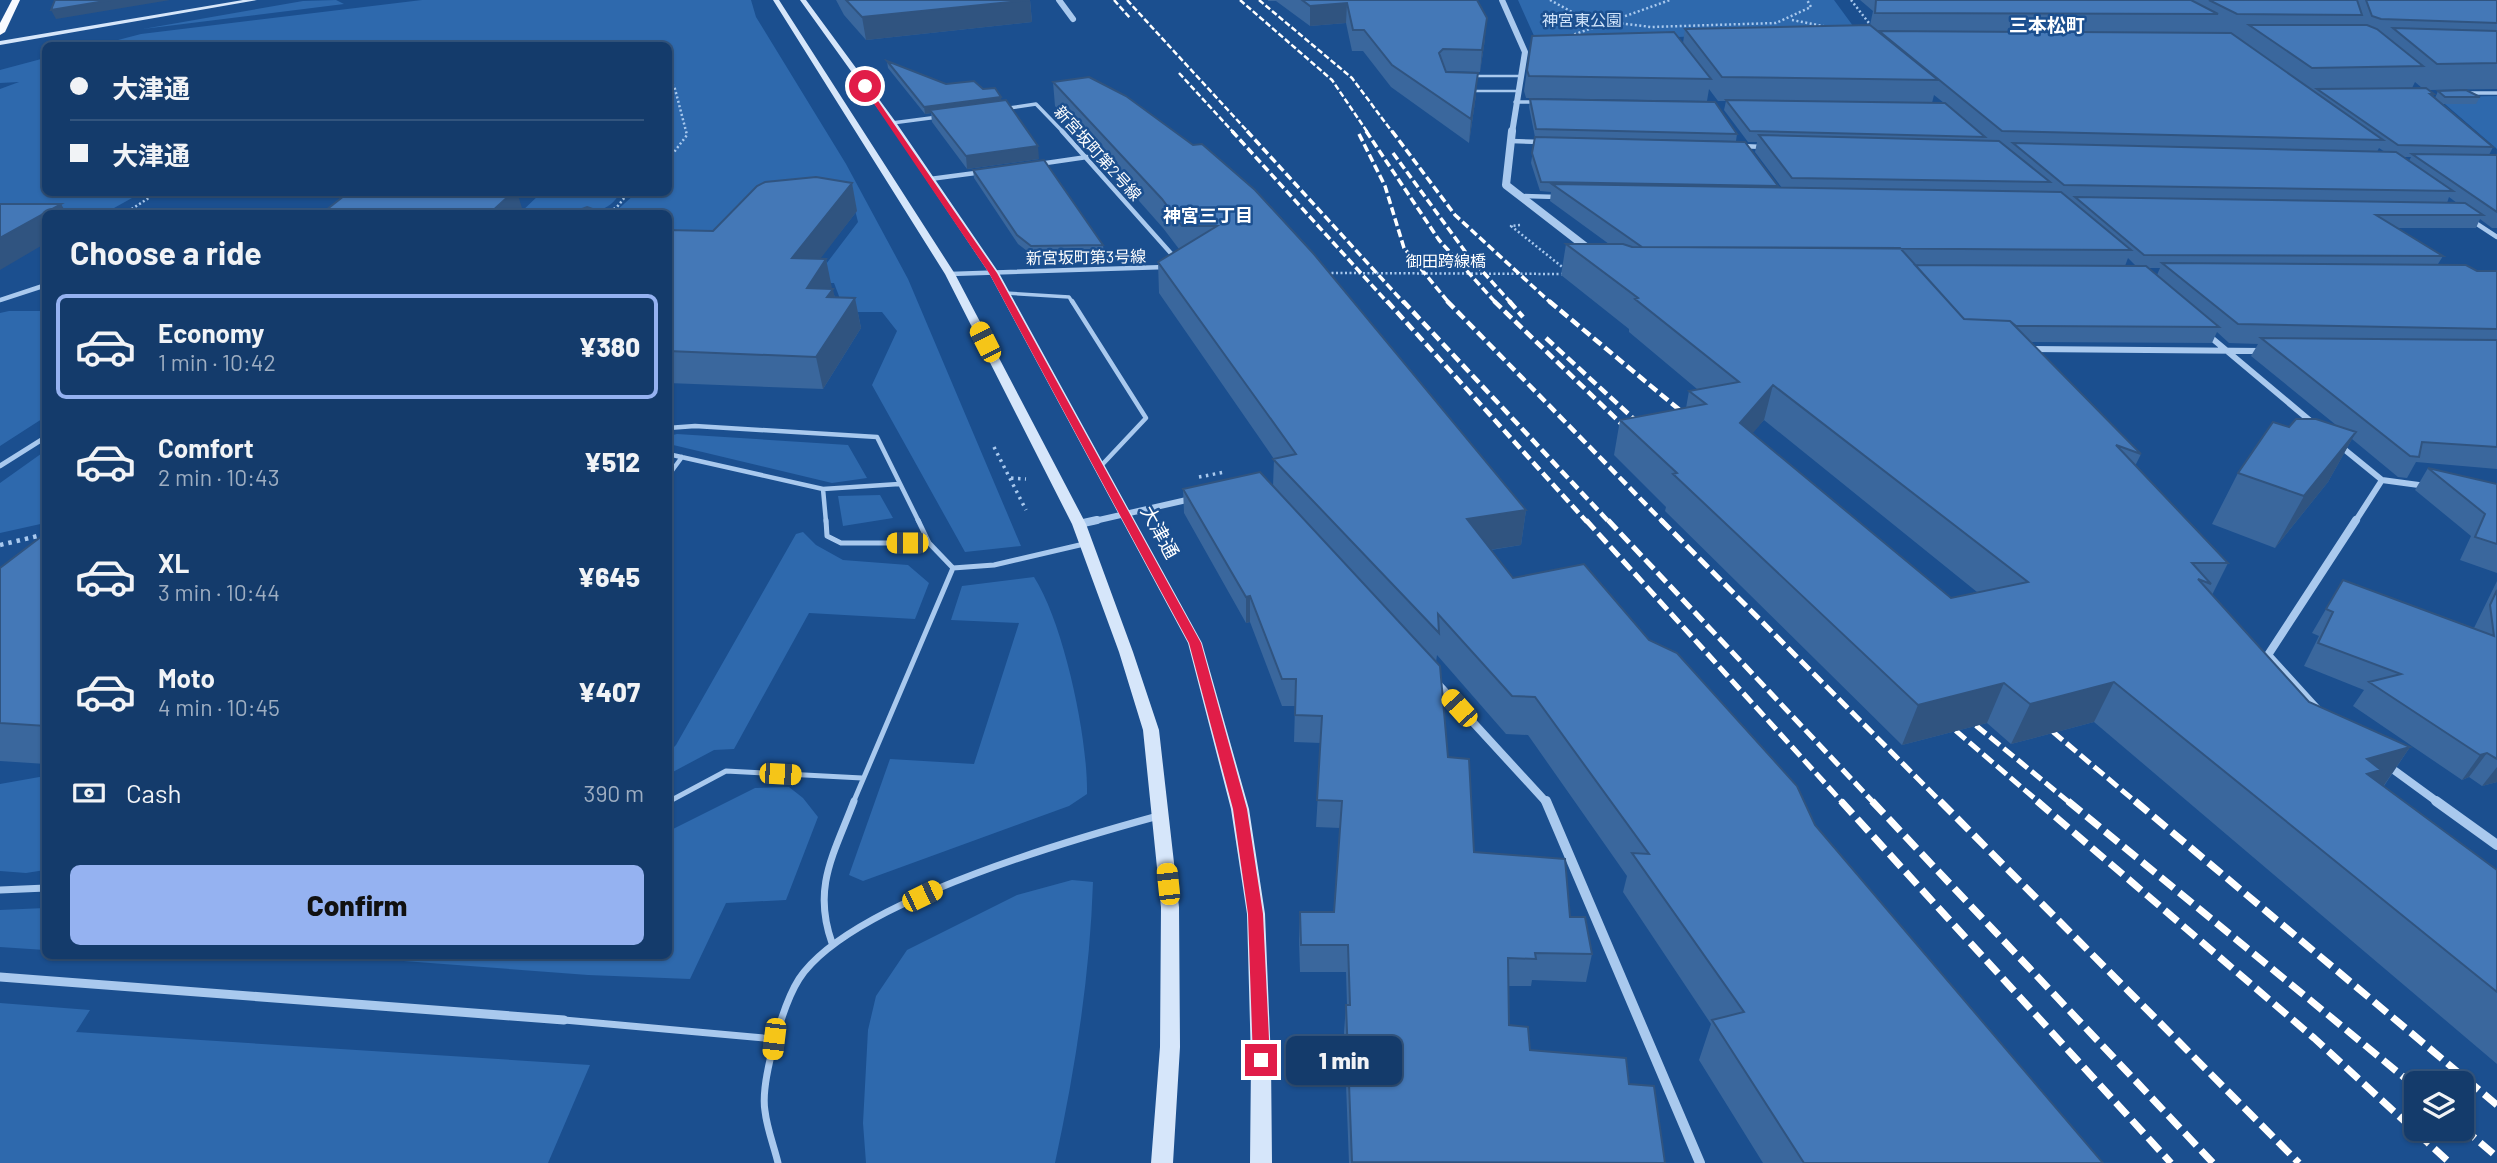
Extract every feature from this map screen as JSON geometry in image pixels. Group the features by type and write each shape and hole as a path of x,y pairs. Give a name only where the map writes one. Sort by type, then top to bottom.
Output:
{"highway":[{"path":"0,33 16,0"}],"main road":[{"path":"0,33 207,0"},
{"path":"0,43 254,0"},
{"path":"776,0 950,274 1079,524 1151,730 1170,907 1170,1048 1162,1163"},
{"name":"大津通","path":"803,0 892,123 993,273 1195,643 1240,809 1256,914 1261,1163"}],"street":[{"path":"1059,0 1073,19"},
{"path":"1502,0 1525,52 1515,102 1506,185 1600,258"},
{"path":"1525,52 1538,51"},
{"path":"2460,93 2497,93"},
{"path":"1515,102 1542,102"},
{"name":"新宮坂町第2号線","path":"996,109 1036,104 1087,157 1181,265"},
{"path":"892,123 943,116"},
{"path":"1738,136 1754,157"},
{"path":"1511,141 1552,142"},
{"path":"1732,146 1773,147"},
{"path":"1033,164 1087,157"},
{"path":"930,179 993,170"},
{"path":"1521,196 1569,197"},
{"path":"2467,217 2497,237"},
{"name":"新宮坂町第3号線","path":"950,274 1134,270 1181,265"},
{"path":"0,300 42,286"},
{"path":"2198,327 2320,429"},
{"path":"2024,349 2267,351"},
{"path":"2330,437 2382,480 2433,487"},
{"path":"0,466 42,440"},
{"path":"2322,715 2268,655 2382,480"},
{"path":"1079,524 1196,498"},
{"path":"1432,677 1547,802 1700,1163"},
{"path":"2375,757 2497,845"},
{"path":"0,977 564,1020"}],"lane":[{"path":"1469,76 1520,76"},
{"path":"1470,91 1517,91"},
{"path":"1005,293 1069,298 1146,418 1099,468"},
{"path":"672,428 695,426 877,438 929,543 953,568"},
{"path":"672,455 822,489 899,484"},
{"path":"672,471 682,457"},
{"path":"822,489 827,536 841,543 929,543"},
{"path":"953,568 994,565 1087,543"},
{"path":"832,943 823,918 823,883 862,778 953,568"},
{"path":"672,800 726,771 862,778"},
{"path":"778,1163 764,1109 774,1039 799,979 832,943 942,886 1092,834 1161,816"},
{"path":"0,890 42,888"},
{"path":"564,1020 774,1039"}],"path":[{"path":"1550,0 1569,11 1605,23 1670,28 1774,24 1791,20 1811,6 1807,0"},
{"path":"1567,38 1670,0"},
{"path":"1851,0 1873,30"},
{"path":"1791,20 1829,27"},
{"path":"672,83 687,135 672,155"},
{"path":"130,210 152,196"},
{"path":"612,210 626,196"},
{"name":"御田跨線橋","path":"1324,277 1323,273 1569,276 1565,268"},
{"path":"995,447 1026,510"},
{"path":"0,545 42,535"}],"green space":[{"path":"336,0 344,4 143,29 303,1"},
{"path":"422,0 751,0 756,17 846,164 908,279 1021,546 965,552 872,385 897,331 882,312 845,312 834,283 823,283 820,272 858,222 855,210 672,255 672,210 617,210 633,196 672,196 672,42 110,42 141,34"},
{"name":"神宮東公園","path":"1518,0 1834,0 1856,30 1549,42 1535,38"},
{"path":"42,59 42,196 136,196 110,210 42,210 42,215 0,222 0,89 19,82 0,83 0,70"},
{"path":"2497,96 2497,149 2438,98 2440,97"},
{"path":"538,196 618,196 601,210 523,210"},
{"path":"42,311 42,419 0,446 0,313"},
{"path":"672,435 848,445 867,478 832,483 672,445"},
{"path":"42,453 42,524 0,533 0,483"},
{"path":"880,495 893,518 843,526 838,496"},
{"path":"803,532 816,545 843,560 908,565 929,583 915,619 809,613 734,749 714,750 672,772 672,749 796,534"},
{"path":"1034,577 1055,623 1072,682 1079,713 1087,794 1069,806 863,881 849,875 890,759 974,764 1019,623 951,620 962,586"},
{"path":"42,777 42,870 26,873 0,871 0,784"},
{"path":"789,787 803,798 818,817 786,900 726,903 690,979 588,975 377,959 672,959 672,830 755,788"},
{"path":"1072,880 1093,882 1089,952 1069,1093 1055,1163 866,1163 863,1123 868,1030 876,996 907,950 1017,895"},
{"path":"42,908 42,950 0,947 0,910"},
{"path":"0,1003 90,1010 76,1032 590,1065 548,1163 0,1163"}],"building":[{"path":"55,0 111,0 51,10"},
{"path":"846,0 1030,0 862,17"},
{"path":"1302,0 1477,0 1487,18 1482,50 1443,49 1439,53 1446,72 1478,73 1471,119 1392,65 1364,30 1353,30 1347,3 1310,6"},
{"path":"1876,0 2191,0 2218,14 1875,13"},
{"path":"2209,0 2357,0 2362,15 2237,14"},
{"path":"2366,0 2497,0 2497,23 2381,19 2372,16"},
{"path":"1870,25 1938,80 1722,77 1685,29"},
{"path":"2249,25 2367,25 2377,29 2423,66 2312,68"},
{"path":"2393,28 2497,31 2497,63 2437,64"},
{"path":"1879,31 2231,33 2383,140 2002,131"},
{"path":"1674,32 1711,79 1529,76 1527,70 1532,36"},
{"path":"887,61 946,84 974,81 983,89 995,88 1001,97 924,107"},
{"path":"1089,77 1126,96 1193,145 1202,144 1255,190 1313,253 1526,510 1467,519 1513,578 1584,564 1649,640 1677,653 1797,786 1815,825 2103,1163 1804,1163 1712,1020 1744,1012 1632,853 1649,854 1535,697 1512,696 1438,614 1439,633 1273,459 1296,454 1158,262 1217,226 1182,226 1162,199 1053,82"},
{"path":"2426,88 2493,147 2398,145 2317,89"},
{"path":"2466,90 2480,97 2445,97 2438,91"},
{"path":"1530,99 1715,102 1737,134 1536,129"},
{"path":"1006,100 1038,146 966,156 930,110"},
{"path":"1726,100 1945,103 1985,137 1750,131"},
{"path":"1759,135 1999,141 2050,182 1792,178"},
{"path":"1535,137 1745,142 1778,186 1541,182 1532,153"},
{"path":"2013,143 2396,152 2453,191 2064,185"},
{"path":"2412,154 2497,155 2497,212"},
{"path":"1044,160 1103,245 1031,246 1017,235 973,170"},
{"path":"816,177 852,183 792,258 826,259 807,288 833,289 827,297 855,298 816,357 672,351 672,230 713,231 757,186 765,182"},
{"path":"1552,184 2061,192 2131,250 1642,247"},
{"path":"344,196 509,196 493,210 326,210"},
{"path":"2075,197 2465,203 2483,215 2376,215 2443,256 2144,255"},
{"path":"0,204 61,204 50,210 42,210 42,215 0,238"},
{"path":"1566,244 1623,244 1632,247 1900,248 1964,319 2010,321 2141,454 2116,445 2228,563 2192,563 2211,584 2198,579 2309,702 2410,747 2367,759 2381,770 2367,774 2497,870 2497,992 2114,682 2030,704 2004,683 1918,705 1673,474 1677,473 1620,420 1706,404 1689,391 1739,382 1635,299 1638,298","holes":["1773,385 2028,582 1951,598 1740,423"]},
{"path":"2162,263 2466,265 2477,271 2497,271 2497,329 2238,324"},
{"path":"1915,265 2146,266 2219,327 2016,326 2010,321 1964,319"},
{"path":"2261,338 2497,340 2497,447 2422,442 2419,457 2410,456"},
{"path":"2296,419 2316,419 2356,432 2304,496 2238,473 2273,422 2289,427"},
{"path":"2428,468 2497,484 2497,544 2475,537 2485,514"},
{"path":"1260,472 1440,666 1448,757 1469,759 1474,852 1565,859 1570,917 1585,917 1592,954 1535,953 1536,959 1508,958 1509,1025 1528,1027 1530,1050 1626,1058 1629,1084 1654,1086 1665,1163 1352,1162 1346,1005 1350,1005 1348,945 1301,945 1300,912 1334,912 1342,801 1317,800 1322,716 1295,715 1296,679 1282,679 1250,596 1246,597 1183,489"},
{"path":"42,536 42,726 0,723 0,568"},
{"path":"2343,580 2494,636 2490,605 2497,590 2497,759 2487,753 2480,755 2369,682 2401,674 2318,643 2333,612 2326,609"}],"railway":[{"path":"1114,0 1130,18"},
{"path":"1127,0 1249,133"},
{"path":"1240,0 1332,80 1368,133"},
{"path":"1259,0 1352,78 1393,133"},
{"path":"1179,73 1234,133"},
{"path":"1232,131 1388,303"},
{"path":"1247,131 1404,303"},
{"path":"1366,131 1439,240 1495,302"},
{"path":"1392,131 1455,215 1551,303"},
{"path":"1359,134 1385,186 1404,248 1449,303"},
{"path":"1393,153 1467,254 1511,303"},
{"path":"1387,301 1587,522"},
{"path":"1403,301 1609,522"},
{"path":"1447,301 1663,522"},
{"path":"1509,301 1523,317"},
{"path":"1549,301 1694,422"},
{"path":"1495,302 1635,437"},
{"path":"1546,338 1647,431"},
{"path":"1586,520 1843,803"},
{"path":"1608,520 1874,803"},
{"path":"1661,520 1942,803"},
{"path":"1962,714 2070,803"},
{"path":"1942,719 2040,803"},
{"path":"2039,720 2137,803"},
{"path":"1841,801 2171,1163"},
{"path":"1872,801 2213,1163"},
{"path":"1940,801 2299,1163"},
{"path":"2037,801 2314,1038 2450,1163"},
{"path":"2068,801 2404,1077"},
{"path":"2135,801 2497,1105"},
{"path":"2474,1137 2497,1157"}],"district":[{"name":"三本松町","path":"2047,25"},
{"name":"神宮三丁目","path":"1208,216"}],"route":[{"path":"865,86 993,273 1195,643 1240,809 1256,914 1261,1060"}]}
